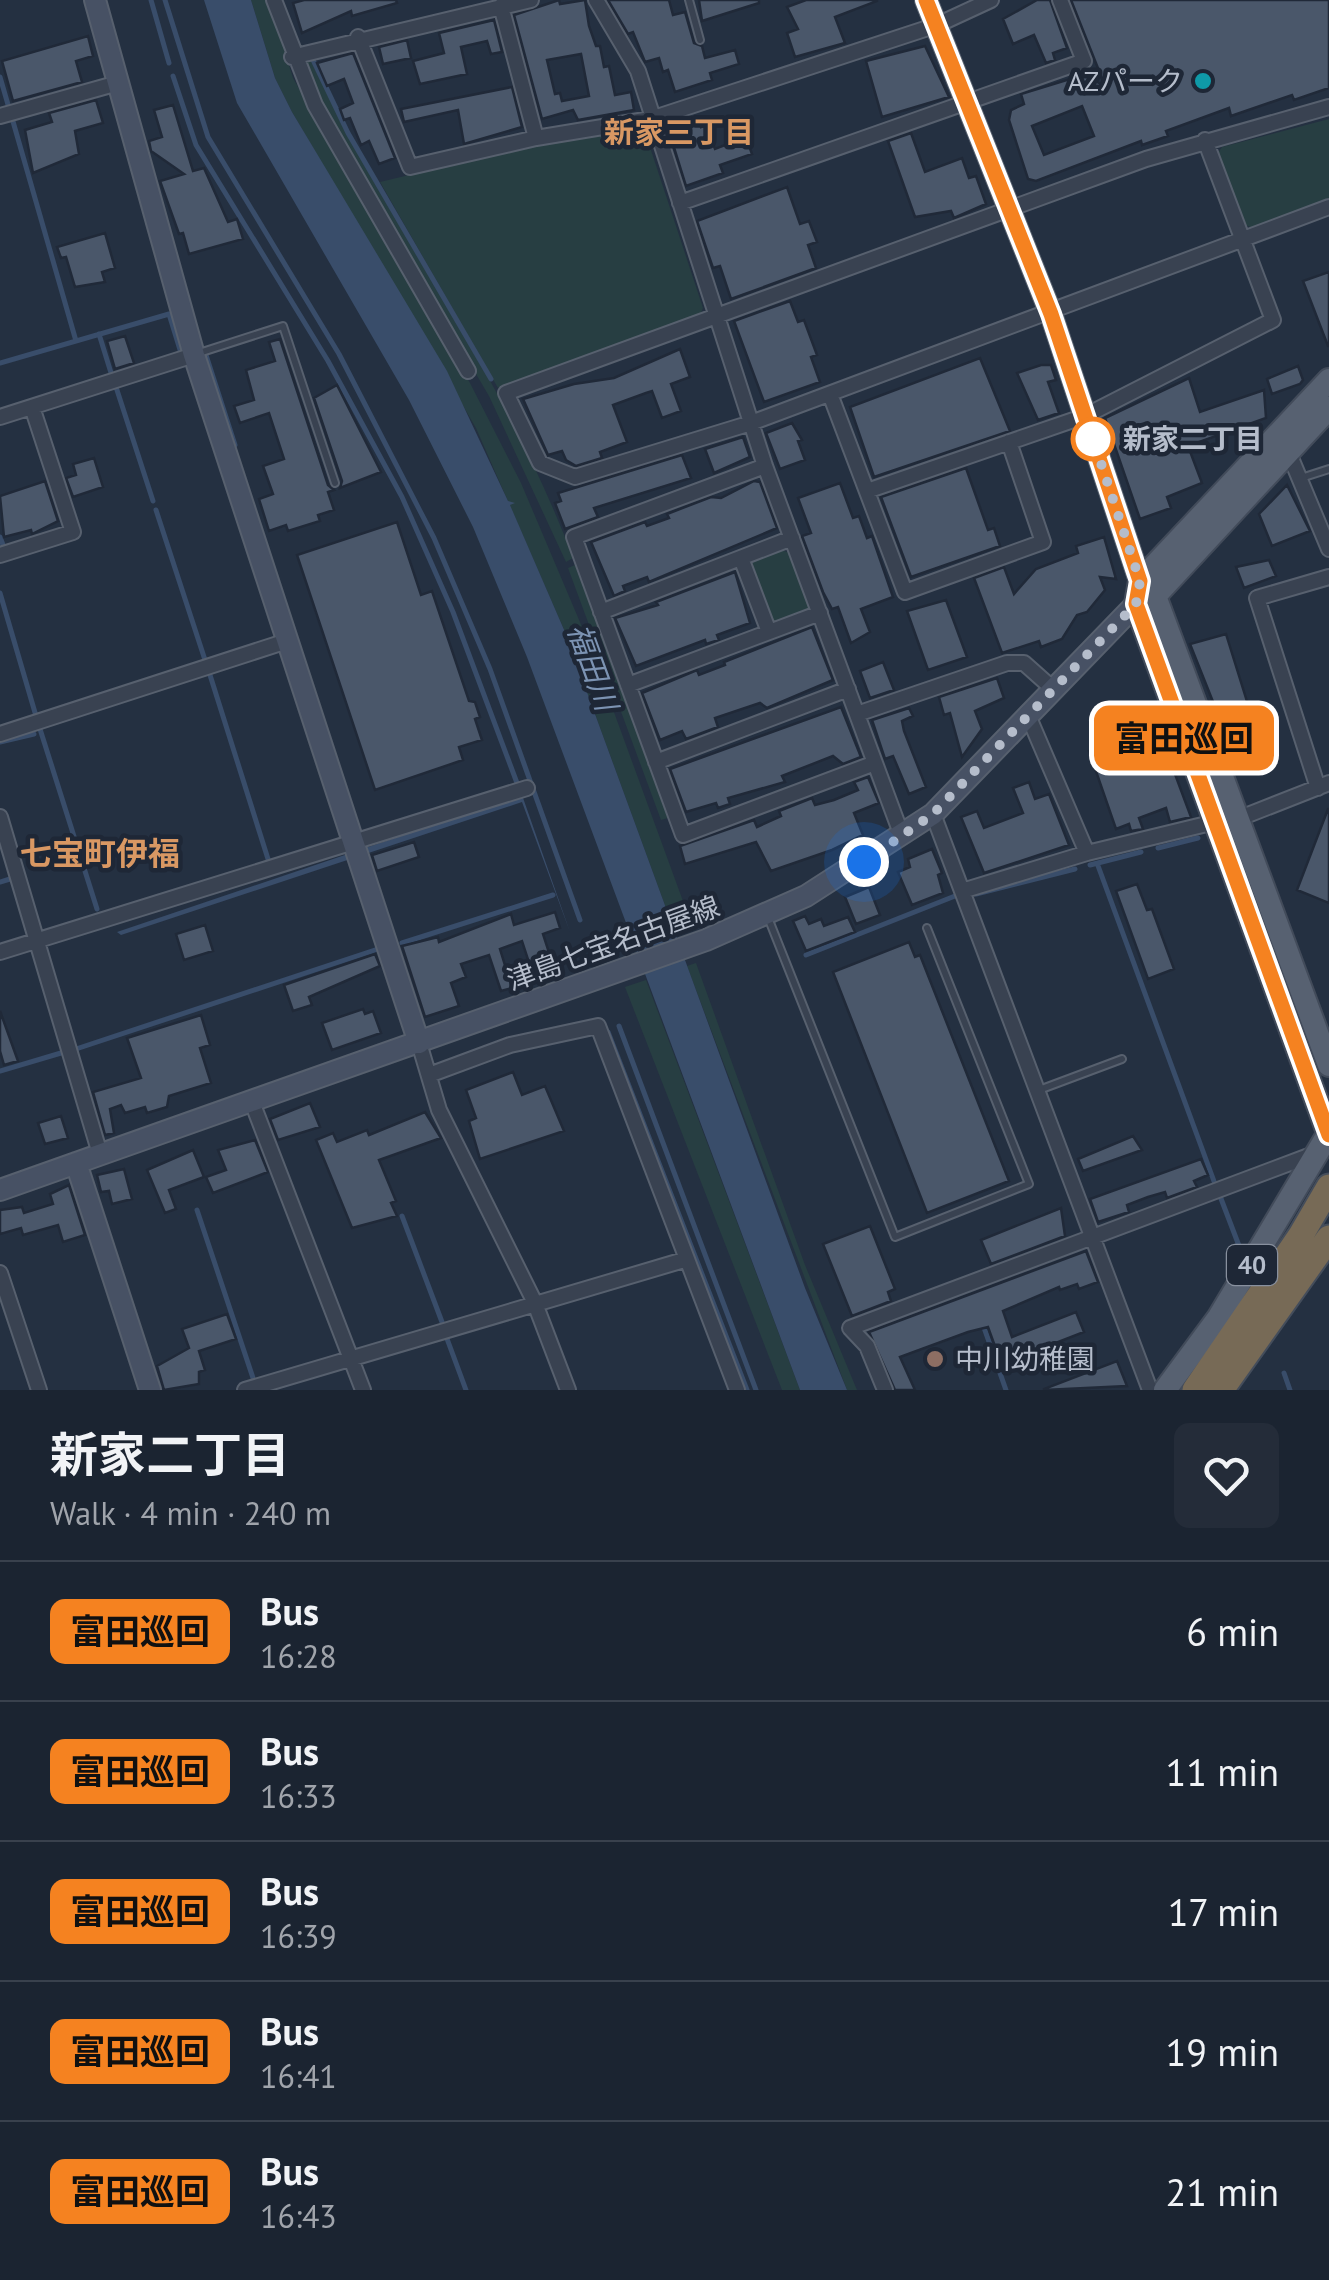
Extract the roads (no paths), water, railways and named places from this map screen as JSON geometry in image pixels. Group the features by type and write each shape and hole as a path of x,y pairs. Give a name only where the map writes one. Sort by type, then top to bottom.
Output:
{"highway":[{"path":"1194,1390 1302,1235 1329,1187"},
{"path":"1221,1390 1329,1238"}],"main road":[{"path":"1144,594 1329,380"},
{"path":"1144,594 1329,408"},
{"path":"1144,594 1225,821 1327,1139"},
{"path":"1225,821 1329,1065"},
{"name":"40","path":"1150,1388 1219,1317 1327,1139"}],"street":[{"path":"95,0 194,355 439,1110 534,1301 568,1390"},
{"path":"274,0 292,56 341,153 468,371"},
{"path":"292,56 358,37 531,0"},
{"path":"596,0 638,72 765,466 902,836"},
{"path":"926,0 1051,314 1144,594"},
{"path":"358,37 410,167 536,138 651,118 937,25 991,0"},
{"path":"680,203 1084,61 1060,0"},
{"path":"500,6 536,138"},
{"path":"0,116 118,83"},
{"path":"1329,107 1205,140 506,392 540,462 575,477 751,423 1329,207"},
{"path":"867,491 1085,416 1273,320 1205,140"},
{"path":"0,417 194,355"},
{"path":"830,394 905,592 1043,542 1009,442"},
{"path":"0,554 74,532 32,406"},
{"path":"1288,451 1329,549"},
{"path":"765,466 574,537 682,835 875,762"},
{"path":"601,612 792,538"},
{"path":"741,558 769,632"},
{"path":"962,890 1087,853 1225,821 1324,786 1258,598 1329,577"},
{"name":"津島七宝名古屋線","path":"0,1190 419,1043 767,914 864,862 933,814 1144,594"},
{"path":"628,685 820,613"},
{"path":"0,734 287,642"},
{"path":"857,714 1007,663 1024,663 1052,688"},
{"path":"656,762 848,689"},
{"path":"1027,713 1087,853"},
{"path":"0,952 355,849 527,788"},
{"path":"933,814 1150,1388"},
{"path":"0,817 100,1154"},
{"path":"429,1075 510,1045 598,1026 684,1260 737,1390"},
{"path":"252,1102 363,1390"},
{"path":"885,1390 868,1346 850,1328 1092,1238 1327,1139"},
{"path":"76,1163 150,1390"},
{"path":"245,1390 534,1301 684,1260"},
{"path":"0,1274 39,1390"}],"lane":[{"path":"689,0 700,40"},
{"path":"194,355 283,326 335,483"},
{"path":"1300,478 1329,469"},
{"path":"767,914 896,1237 1029,1184 928,928"},
{"path":"1036,1090 1122,1058"}],"water":[{"path":"204,0 251,0 275,78 292,112 447,371 508,501 515,503 510,505 565,632 805,1288 847,1390 800,1390 527,657 473,527 409,400 237,103"},
{"path":"522,795 570,932 522,802 121,935 117,932"}],"waterway":[{"path":"151,0 169,63"},
{"path":"165,0 208,137 339,354 434,538 490,669 580,920"},
{"path":"312,58 348,133 491,379"},
{"path":"173,76 196,145 328,361 402,497 453,612 517,783"},
{"path":"0,77 9,108"},
{"path":"12,118 76,341"},
{"path":"0,363 169,314 181,353"},
{"path":"99,334 112,376"},
{"path":"206,355 235,445"},
{"path":"116,387 153,501"},
{"path":"156,510 205,660"},
{"path":"0,537 3,545"},
{"path":"0,593 36,716"},
{"path":"210,675 268,859"},
{"path":"40,729 97,909"},
{"path":"0,742 34,734"},
{"path":"1158,848 1198,838"},
{"path":"1090,865 1141,852"},
{"path":"1097,863 1215,1184"},
{"path":"976,894 1075,869"},
{"path":"0,882 10,879"},
{"path":"402,943 553,895"},
{"path":"806,955 955,896"},
{"path":"76,1049 378,949"},
{"path":"619,1026 756,1390"},
{"path":"608,1032 747,1390"},
{"path":"0,1071 61,1053"},
{"path":"1220,1196 1241,1251"},
{"path":"197,1210 254,1381"},
{"path":"402,1216 442,1322"},
{"path":"982,1322 1006,1390"},
{"path":"446,1336 466,1390"},
{"path":"1284,1373 1290,1390"}],"place":[{"name":"AZパーク","path":"1203,81"},
{"name":"新家二丁目","path":"1093,439"},
{"name":"中川幼稚園","path":"935,1359"}],"district":[{"name":"新家三丁目","path":"679,133"},
{"name":"七宝町伊福","path":"100,854"}],"water label":[{"name":"福田川","path":"592,667"}]}
